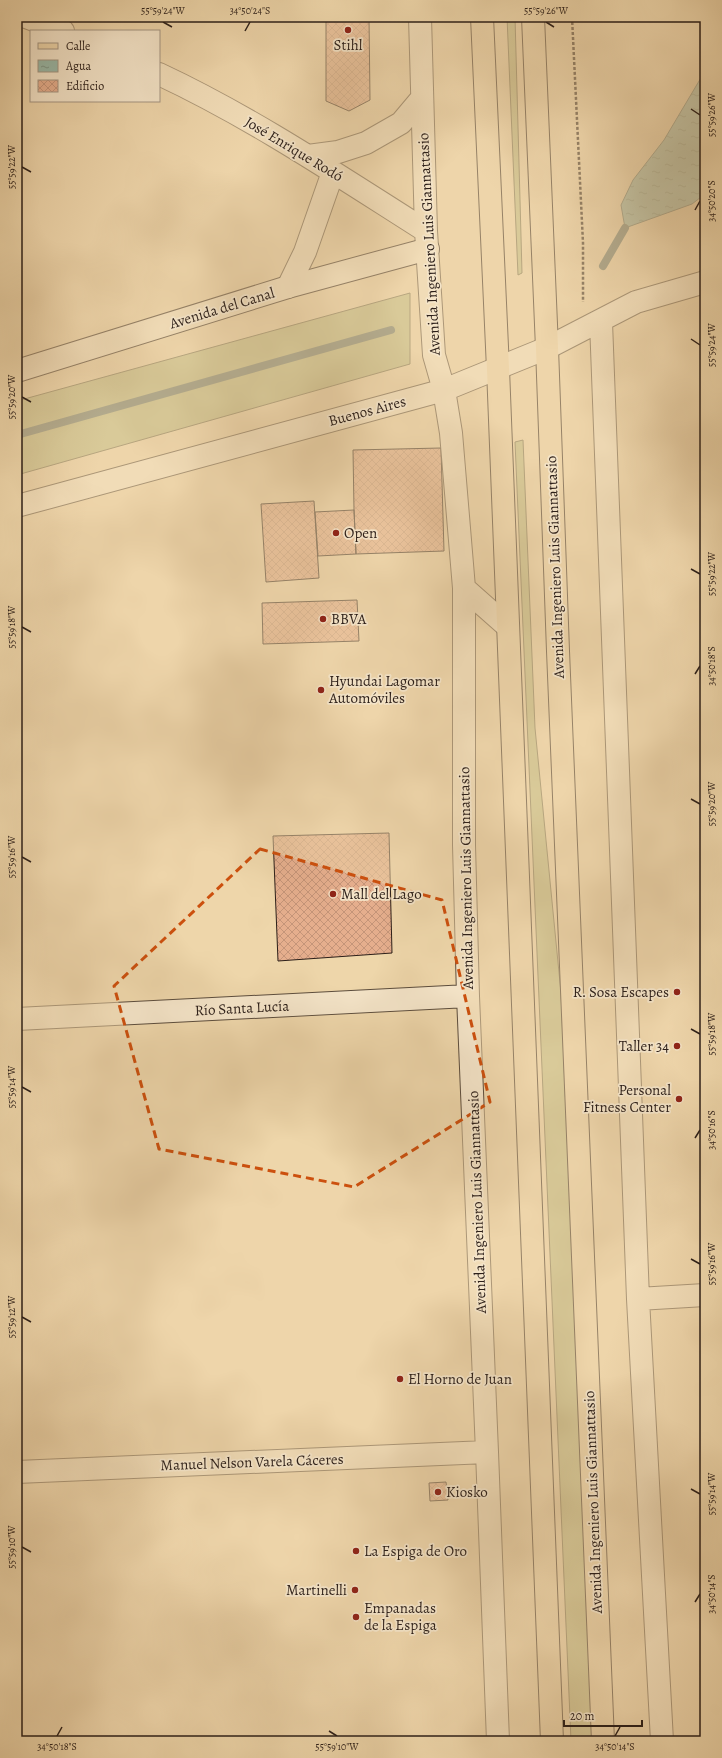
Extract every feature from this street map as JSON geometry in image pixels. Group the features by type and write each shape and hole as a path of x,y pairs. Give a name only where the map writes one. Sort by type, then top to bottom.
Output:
{"main road":[{"path":"482,17 498,368 552,1741"},
{"name":"Avenida Ingeniero Luis Giannattasio","path":"533,17 603,1741"}],"street":[{"path":"26,17 60,30"},
{"name":"Avenida Ingeniero Luis Giannattasio","path":"420,17 427,240 434,355 444,390 451,433 464,588 464,846 468,996 488,1452 498,1741"},
{"name":"José Enrique Rodó","path":"160,75 308,156 333,172 427,240"},
{"path":"308,156 338,152 366,143 402,122 422,98"},
{"path":"288,287 305,252 333,172"},
{"name":"Avenida del Canal","path":"17,371 288,287 427,240"},
{"name":"Buenos Aires","path":"17,506 444,390 547,348 580,330 601,322 636,302 705,282"},
{"path":"601,322 638,1299 662,1741"},
{"path":"464,588 507,626"},
{"name":"Río Santa Lucía","path":"17,1019 468,996"},
{"path":"638,1299 705,1295"},
{"name":"Manuel Nelson Varela Cáceres","path":"17,1472 488,1452"}],"path":[{"path":"572,17 583,243 584,289 580,330"}],"highlighted area":[{"path":"260,849 442,900 490,1102 354,1187 159,1149 114,986"}],"shaded area":[{"path":"507,17 515,17 522,273 518,275"},
{"path":"410,293 410,364 17,475 17,401"},
{"path":"523,440 535,728 561,993 593,1741 571,1741 515,442"}],"water":[{"path":"705,71 705,194 692,204 625,228 621,205 633,180 664,140"}],"building":[{"path":"326,17 369,17 370,100 349,111 326,101"},
{"path":"441,448 444,551 356,554 353,450"},
{"path":"314,501 319,578 266,582 261,504"},
{"name":"Open","path":"354,510 356,554 318,556 315,512"},
{"path":"357,600 359,641 263,644 262,603"},
{"name":"Mall del Lago","path":"389,833 392,953 278,961 273,836"},
{"name":"Kiosko","path":"446,1482 448,1500 430,1501 429,1483"}],"waterway":[{"path":"603,266 625,228"},
{"path":"17,435 391,330"}],"place":[{"name":"Stihl","path":"348,30"},
{"name":"Open","path":"336,533"},
{"name":"BBVA","path":"323,619"},
{"name":"Hyundai Lagomar Automóviles","path":"321,690"},
{"name":"Mall del Lago","path":"333,894"},
{"name":"R. Sosa Escapes","path":"677,992"},
{"name":"Taller 34","path":"677,1046"},
{"name":"Personal Fitness Center","path":"679,1099"},
{"name":"El Horno de Juan","path":"400,1379"},
{"name":"Kiosko","path":"438,1492"},
{"name":"La Espiga de Oro","path":"356,1551"},
{"name":"Martinelli","path":"355,1590"},
{"name":"Empanadas de la Espiga","path":"356,1617"}]}
